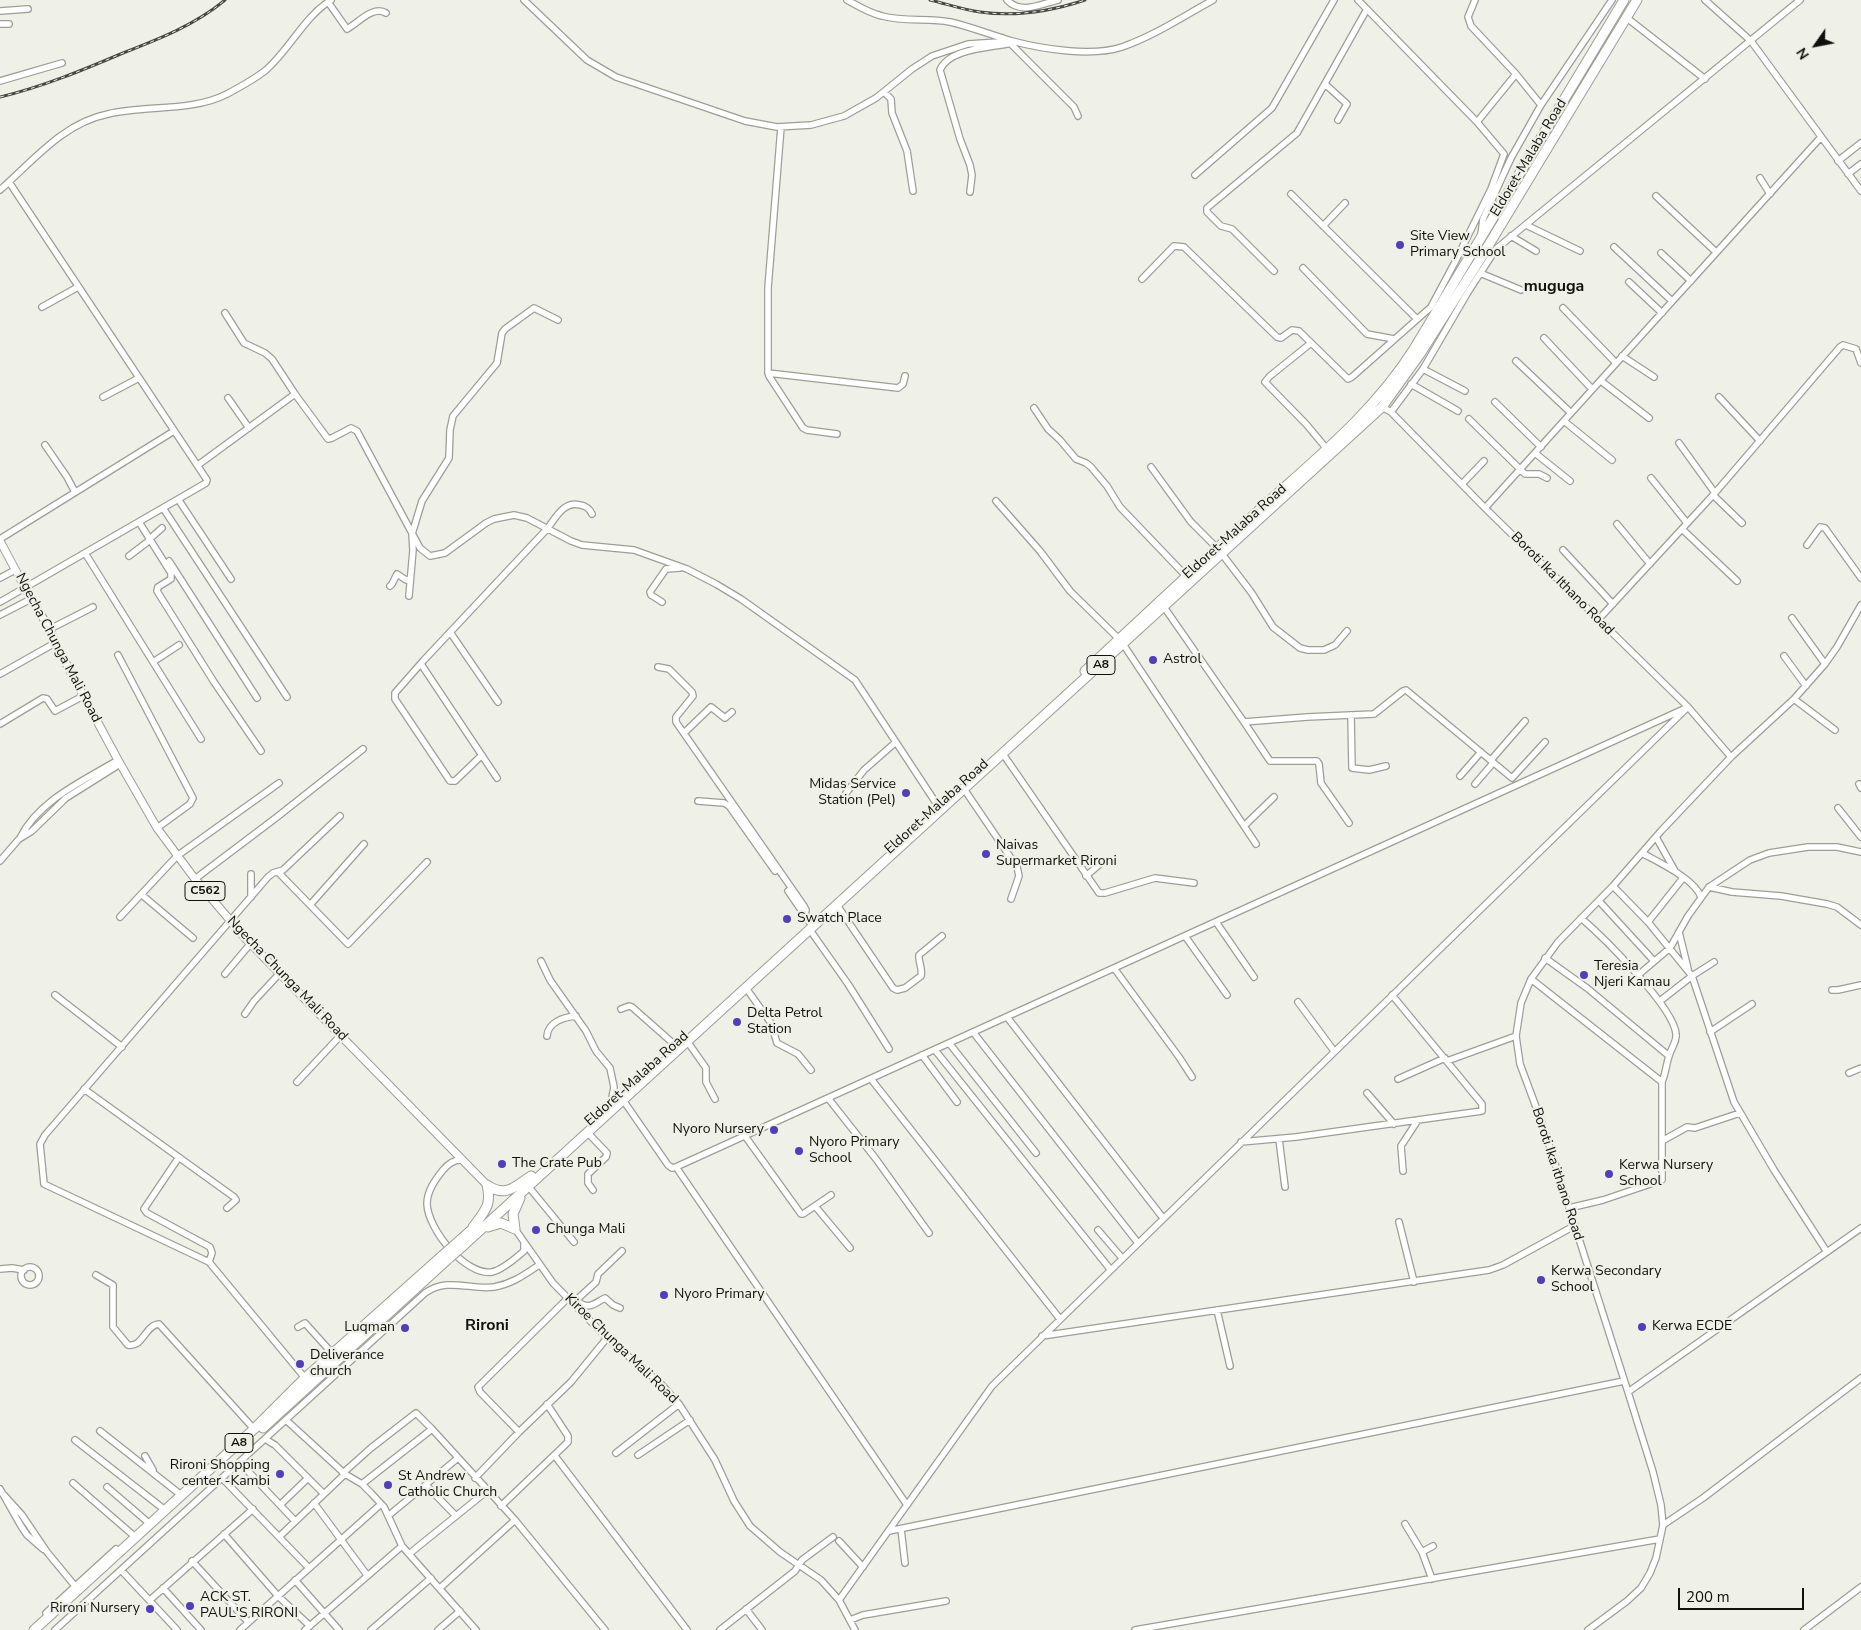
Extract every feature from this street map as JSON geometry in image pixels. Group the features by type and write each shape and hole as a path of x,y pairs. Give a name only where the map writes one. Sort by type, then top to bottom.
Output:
{"highway":[{"name":"Eldoret-Malaba Road","path":"41,1630 808,922 1121,642 1164,607 1219,551 1362,414 1402,368 1624,0"},
{"name":"Eldoret-Malaba Road","path":"473,1233 527,1188 746,988 808,922 837,905 1003,754 1121,642 1186,576 1219,551 1382,407 1420,354 1482,256 1637,0"},
{"path":"487,1185 497,1190 507,1191 531,1176"},
{"path":"473,1233 488,1205 487,1185"},
{"path":"515,1229 514,1208 527,1188"},
{"path":"473,1233 496,1223 515,1229"},
{"name":"Eldoret-Malaba Road","path":"34,1630 254,1429 304,1377 445,1258"}],"main road":[{"name":"Ngecha Chunga Mali Road","path":"0,540 31,599 50,629 55,643 119,762 157,828 177,856 250,943 487,1185"}],"street":[{"path":"524,0 587,60 616,77 745,121 781,127 811,125 844,116 884,92 918,64 937,53 968,44 999,42 1003,38"},
{"path":"847,0 882,16 901,19 939,20 980,29 1011,42 1075,50 1112,49 1143,38 1214,0"},
{"path":"1007,0 1015,6 1024,8 1058,0"},
{"path":"1194,175 1272,108 1334,0"},
{"path":"1142,279 1174,246 1181,246 1188,250 1277,337 1281,338 1292,330 1296,330 1348,378 1352,377 1431,307 1491,189 1504,152 1358,0"},
{"path":"1475,0 1468,17 1471,26 1516,74 1541,105"},
{"path":"1480,239 1483,219 1511,158 1541,105 1612,0"},
{"path":"1705,0 1752,41 1861,191"},
{"path":"1391,412 1423,369 1496,249 1800,0"},
{"path":"0,190 61,135 95,118 147,108 186,105 213,100 228,94 266,70 329,1 347,29 374,11 381,10 386,12"},
{"path":"0,11 28,9"},
{"path":"1274,271 1232,230 1221,226 1207,212 1206,208 1297,133 1367,9"},
{"path":"1627,18 1704,79"},
{"path":"0,24 9,24"},
{"path":"1011,42 1074,107 1078,116"},
{"path":"970,192 972,175 970,165 940,77 940,70 946,62 963,52 1011,42"},
{"path":"0,82 62,63"},
{"path":"1477,122 1516,74"},
{"path":"1325,84 1347,104 1338,120"},
{"path":"884,92 891,99 892,112 908,151 912,191"},
{"path":"781,127 768,288 768,373 803,428 837,434"},
{"path":"1485,508 1821,137"},
{"path":"1838,161 1861,143"},
{"path":"1848,174 1861,164"},
{"path":"1760,178 1770,194"},
{"path":"0,602 26,589 207,482 198,465 9,182"},
{"path":"1291,194 1417,319"},
{"path":"1656,196 1716,252"},
{"path":"1323,226 1345,203"},
{"path":"1526,225 1580,251"},
{"path":"1511,236 1536,251"},
{"path":"1614,247 1672,301"},
{"path":"1661,253 1691,281"},
{"path":"1302,268 1367,334 1394,339"},
{"path":"1480,273 1521,290"},
{"path":"1630,282 1662,313"},
{"path":"42,307 78,287"},
{"path":"409,596 413,550 412,534 422,501 450,458 450,430 453,416 497,362 503,331 534,308 558,320"},
{"path":"1562,308 1616,363"},
{"path":"225,312 244,343 265,353 272,359 328,439 351,428 355,429 412,534 426,554 435,556 445,553 486,523 501,517 521,516 582,545 634,550 682,568 716,584 846,672 861,686 938,806"},
{"path":"1544,338 1592,389"},
{"path":"1311,343 1270,376 1266,382 1306,424 1326,449"},
{"path":"1598,620 1714,494 1840,347 1858,348 1861,363"},
{"path":"1622,356 1654,377"},
{"path":"1516,360 1571,413"},
{"path":"1423,369 1466,391"},
{"path":"768,373 898,388 903,384 905,376"},
{"path":"103,397 139,378"},
{"path":"1600,380 1649,418"},
{"path":"1411,384 1458,411"},
{"path":"198,465 295,394"},
{"path":"1719,397 1760,441"},
{"path":"228,398 248,428"},
{"path":"1495,402 1541,447"},
{"name":"Boroti Ika Ithano Road","path":"1382,407 1391,412 1485,508 1688,708 1731,757"},
{"path":"1034,408 1046,428 1060,440 1076,459 1091,467 1107,486 1120,507 1186,576"},
{"path":"1469,419 1520,470 1526,474 1539,474 1547,478"},
{"path":"1564,421 1612,460"},
{"path":"0,540 174,431"},
{"path":"1679,443 1714,494 1742,522"},
{"path":"45,445 75,492"},
{"path":"1536,453 1570,481"},
{"path":"1462,484 1484,461"},
{"path":"1151,467 1191,522 1219,551 1251,592 1272,627 1300,648 1308,650 1324,650 1334,644 1347,631"},
{"path":"1651,478 1688,523"},
{"path":"178,499 231,579"},
{"path":"996,501 1040,551 1070,590 1121,642 1256,844"},
{"path":"482,755 455,781 450,781 395,699 395,693 547,529 563,509 573,503 587,507 592,514"},
{"path":"163,508 287,697"},
{"path":"140,521 257,698"},
{"path":"1617,524 1650,564"},
{"path":"129,556 162,528"},
{"path":"1807,545 1820,528 1825,528 1861,578"},
{"path":"1682,529 1737,580"},
{"path":"151,538 172,577 158,587 157,591 261,752"},
{"path":"1563,550 1613,604"},
{"path":"85,553 201,738"},
{"path":"662,602 651,595 650,592 666,569 682,568"},
{"path":"0,578 15,570"},
{"path":"390,586 397,574 406,580 410,579"},
{"path":"0,615 31,599"},
{"name":"Boroti Ika ithano Road","path":"1588,1630 1612,1613 1641,1588 1650,1573 1656,1558 1663,1525 1661,1505 1653,1472 1628,1392 1539,1115 1520,1064 1516,1036 1521,1003 1531,979 1545,958 1581,918 1614,886 1656,837 1731,757 1806,686 1837,647 1861,605"},
{"path":"50,629 93,607"},
{"path":"1164,607 1270,761 1316,761 1319,764 1320,783 1349,823"},
{"path":"1792,618 1825,664"},
{"path":"450,632 498,702"},
{"path":"0,674 55,643"},
{"path":"153,662 179,645"},
{"path":"118,655 193,798 190,804 157,828"},
{"path":"1784,656 1806,686"},
{"path":"421,664 497,778"},
{"path":"658,667 669,669 693,693 690,700 675,718 804,906 808,922"},
{"path":"1244,722 1376,713 1406,690 1510,777 1514,777 1545,742"},
{"path":"0,724 43,698 47,699 55,711 83,696"},
{"path":"1794,699 1835,730"},
{"path":"684,733 711,707 725,718 732,712"},
{"path":"623,1100 668,1165 672,1168 676,1167 1688,708"},
{"path":"839,1600 984,1395 1110,1269 1688,708"},
{"path":"1351,715 1352,768 1368,770 1386,766"},
{"path":"1475,784 1525,721"},
{"path":"846,793 859,775 896,742"},
{"path":"195,879 278,817 362,749"},
{"path":"1460,776 1481,752"},
{"path":"1003,754 1097,892 1101,893 1155,878 1194,884"},
{"path":"0,861 20,839 27,824 52,801 119,762"},
{"path":"120,917 177,856 279,783"},
{"path":"964,789 1017,867 1018,876 1012,899"},
{"path":"1244,826 1274,797"},
{"path":"698,801 724,803 729,806 808,922 890,1050"},
{"path":"1838,808 1861,837"},
{"path":"340,816 283,870 268,877 41,1141 43,1183 208,1262 304,1377 424,1268"},
{"path":"1656,837 1676,872"},
{"path":"310,905 364,844"},
{"path":"1637,976 1670,948 1709,887 1750,860 1769,852 1819,847 1837,847 1861,852"},
{"path":"1642,853 1676,872 1699,891 1701,897"},
{"path":"278,872 348,944 427,862"},
{"path":"1086,876 1100,864"},
{"path":"251,874 251,897"},
{"path":"1648,922 1683,878"},
{"path":"1614,886 1648,922 1690,973"},
{"path":"1709,887 1732,892 1781,896 1827,904 1837,907 1861,925"},
{"path":"142,895 193,938"},
{"path":"1599,901 1654,961"},
{"path":"837,905 893,988 897,990 904,988 921,976 922,967 919,955 942,936"},
{"path":"1569,1208 1603,1200 1662,1180 1662,1082 1676,1035 1670,1017 1660,1001 1603,936 1581,918"},
{"path":"1216,922 1254,977"},
{"path":"1679,932 1690,973 1734,1102 1774,1170 1827,1252"},
{"path":"1185,936 1227,995"},
{"path":"226,974 250,943"},
{"path":"1545,958 1587,988 1669,1056"},
{"path":"541,962 550,980 576,1016 596,1051 610,1068 614,1087 611,1103"},
{"path":"1660,1001 1690,973 1714,962"},
{"path":"1114,968 1192,1077"},
{"path":"245,1014 254,1001 280,973"},
{"path":"1531,979 1662,1082"},
{"path":"1832,990 1861,985"},
{"path":"746,988 771,1023 777,1043 798,1054 811,1070"},
{"path":"54,995 122,1047"},
{"path":"1241,1142 1394,1124 1483,1110 1482,1104 1392,995"},
{"path":"1298,1002 1334,1051"},
{"path":"1710,1032 1752,1004"},
{"path":"622,1009 629,1006 632,1007 675,1045"},
{"path":"548,1036 549,1028 553,1025 566,1017 576,1016"},
{"path":"1007,1017 1163,1218"},
{"path":"973,1032 1138,1243"},
{"path":"297,1082 341,1035"},
{"path":"1398,1080 1446,1060 1516,1036"},
{"path":"687,1041 706,1068 706,1082 715,1099"},
{"path":"949,1043 1036,1153"},
{"path":"935,1050 1110,1269"},
{"path":"922,1055 957,1102"},
{"path":"1849,1074 1861,1068"},
{"path":"871,1079 1060,1319"},
{"path":"84,1089 234,1197 236,1200 227,1208"},
{"path":"1367,1093 1394,1124"},
{"path":"828,1098 876,1159 929,1233"},
{"path":"1662,1141 1687,1128 1695,1128 1740,1113"},
{"path":"1403,1171 1401,1146 1418,1120"},
{"path":"587,1132 607,1153 606,1157 588,1174 588,1183 592,1190"},
{"path":"745,1136 801,1214 831,1195"},
{"path":"1279,1139 1285,1187"},
{"path":"177,1160 144,1209 147,1213 210,1246 212,1253 208,1262"},
{"path":"462,1160 453,1161 447,1166 430,1189 429,1216 440,1235 470,1267 477,1271 485,1272 495,1270 506,1264 524,1251 524,1244"},
{"path":"676,1167 907,1505"},
{"path":"527,1188 574,1242"},
{"path":"815,1206 850,1248"},
{"path":"1399,1222 1414,1282"},
{"path":"1042,1336 1489,1270 1503,1265 1574,1226"},
{"path":"1628,1392 1861,1228"},
{"name":"Kiroe Chunga Mali Road","path":"515,1229 539,1264 607,1338 662,1385 679,1404 715,1460 744,1518 761,1536 821,1580 839,1600 855,1630"},
{"path":"1098,1230 1122,1258"},
{"path":"518,1432 480,1392 478,1387 572,1300 596,1282 598,1274 622,1251"},
{"path":"55,1630 425,1293 433,1287 442,1285 480,1287 506,1284 517,1280 539,1264"},
{"path":"0,1269 24,1270"},
{"path":"96,1275 113,1285 112,1327 128,1345 136,1344 152,1326 159,1324 254,1429"},
{"path":"572,1300 587,1306 593,1305 605,1298 620,1308"},
{"path":"1218,1310 1230,1366"},
{"path":"298,1327 305,1323 330,1352"},
{"path":"475,1478 518,1432 570,1382 607,1338"},
{"path":"1663,1525 1703,1498 1861,1378"},
{"path":"889,1531 1624,1382"},
{"path":"501,1506 555,1456 569,1440 547,1404"},
{"path":"616,1453 679,1404"},
{"path":"280,1536 371,1448 416,1413 515,1520 605,1630"},
{"path":"286,1420 344,1473 362,1484 381,1504 402,1546 476,1630"},
{"path":"638,1455 690,1420"},
{"path":"362,1484 432,1429"},
{"path":"100,1430 182,1495"},
{"path":"265,1439 275,1445 324,1494"},
{"path":"76,1440 165,1510"},
{"path":"145,1456 155,1474"},
{"path":"555,1456 687,1630"},
{"path":"388,1516 458,1458"},
{"path":"242,1460 244,1468 295,1521"},
{"path":"222,1478 308,1567"},
{"path":"280,1505 308,1478"},
{"path":"73,1483 133,1534"},
{"path":"426,1485 456,1516"},
{"path":"107,1487 148,1526"},
{"path":"0,1489 22,1515 47,1552 75,1586"},
{"path":"409,1554 487,1491"},
{"path":"314,1503 367,1575"},
{"path":"240,1630 308,1567 342,1540 381,1504"},
{"path":"150,1600 252,1509"},
{"path":"440,1588 515,1520"},
{"path":"1405,1524 1422,1552 1432,1579"},
{"name":"Eldoret-Malaba Road","path":"28,1630 133,1534 141,1528 148,1526"},
{"path":"901,1529 905,1563"},
{"path":"224,1534 308,1628 324,1612 402,1546"},
{"path":"720,1630 794,1571 802,1560 833,1537"},
{"path":"1136,1630 1660,1539"},
{"path":"839,1541 863,1568"},
{"path":"1422,1552 1433,1546"},
{"path":"192,1561 248,1622"},
{"path":"122,1570 177,1630"},
{"path":"371,1630 431,1578"},
{"path":"295,1580 339,1630"},
{"path":"1804,1630 1861,1587"},
{"path":"163,1588 201,1630"},
{"path":"850,1620 946,1601"},
{"path":"746,1609 762,1630"},
{"path":"438,1630 460,1611"}],"railway":[{"path":"0,97 62,78 163,37 201,17 225,0"},
{"path":"930,0 974,11 1007,14 1047,10 1085,0"}],"place":[{"name":"Site View Primary School","path":"1400,245"},
{"name":"Astrol","path":"1153,660"},
{"name":"Midas Service Station (Pel)","path":"906,793"},
{"name":"Naivas Supermarket Rironi","path":"986,854"},
{"name":"Swatch Place","path":"787,919"},
{"name":"Teresia Njeri Kamau","path":"1584,975"},
{"name":"Delta Petrol Station","path":"737,1022"},
{"name":"Nyoro Nursery","path":"774,1130"},
{"name":"Nyoro Primary School","path":"799,1151"},
{"name":"The Crate Pub","path":"502,1164"},
{"name":"Kerwa Nursery School","path":"1609,1174"},
{"name":"Chunga Mali","path":"536,1230"},
{"name":"Kerwa Secondary School","path":"1541,1280"},
{"name":"Nyoro Primary","path":"664,1295"},
{"name":"Kerwa ECDE","path":"1642,1327"},
{"name":"Luqman","path":"405,1328"},
{"name":"Deliverance church","path":"300,1364"},
{"name":"Rironi Shopping center -Kambi","path":"280,1474"},
{"name":"St Andrew Catholic Church","path":"388,1485"},
{"name":"ACK ST. PAUL'S RIRONI","path":"190,1606"},
{"name":"Rironi Nursery","path":"150,1609"}],"district":[{"name":"muguga","path":"1554,287"},
{"name":"Rironi","path":"487,1326"}]}
